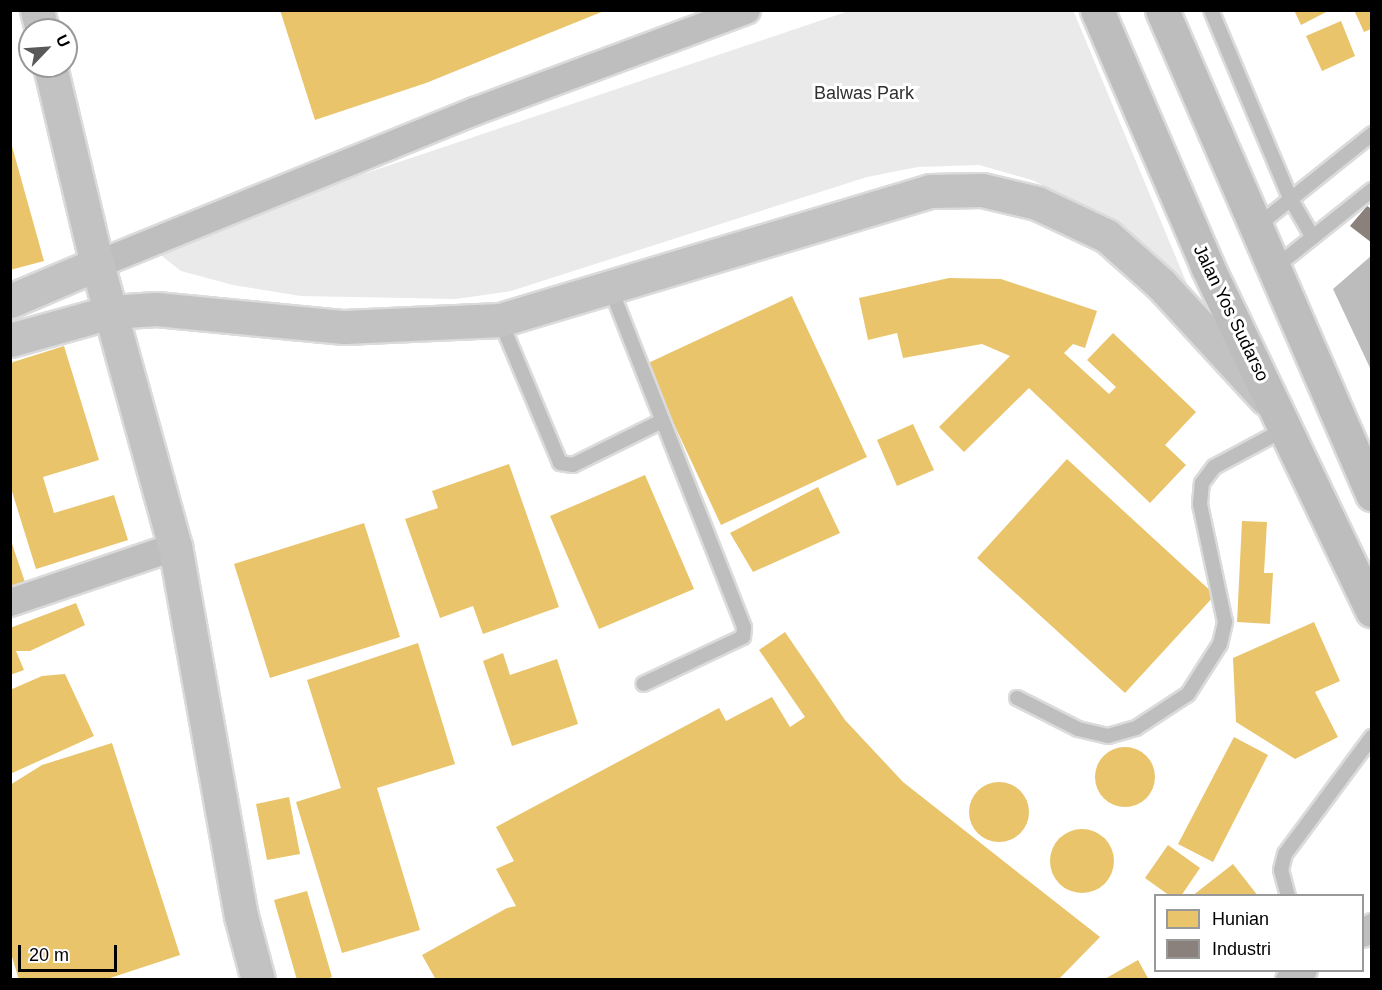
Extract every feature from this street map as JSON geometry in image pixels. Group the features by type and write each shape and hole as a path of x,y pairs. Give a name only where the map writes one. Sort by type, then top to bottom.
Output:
{"highway":[{"name":"Jalan Yos Sudarso","path":"1097,10 1207,266 1283,421 1371,611"},
{"path":"1162,10 1254,228 1371,494"}],"street":[{"path":"10,302 97,264 474,111 746,10"},
{"path":"53,78 97,264 175,546 241,916 258,980"},
{"path":"10,340 111,312 183,310 344,327 500,320 930,191 982,190 1014,196 1090,226 1130,253 1283,421"},
{"path":"10,602 175,546"}],"lane":[{"path":"1211,10 1290,198 1311,236"},
{"path":"1254,228 1371,135"},
{"path":"1273,269 1311,236 1371,190"},
{"path":"610,286 744,628 743,637 644,684"},
{"path":"500,320 560,463 573,465 663,422"},
{"path":"1017,698 1078,729 1108,736 1136,728 1188,694 1220,644 1225,622 1200,504 1202,483 1214,467 1283,421"},
{"path":"1287,894 1281,870 1285,854 1371,737"}],"green space":[{"name":"Balwas Park","path":"1073,10 1187,284 1115,221 1032,180 979,165 918,167 867,177 511,291 456,299 301,296 233,285 181,271 149,246 849,11"}],"shaded area":[{"path":"1371,256 1371,370 1333,289"}],"building: Hunian":[{"path":"280,10 604,11 426,83 315,120"},
{"path":"1294,10 1330,10 1301,25"},
{"path":"1354,10 1371,10 1371,29 1364,32"},
{"path":"1341,21 1355,56 1322,71 1306,36"},
{"path":"10,139 44,261 10,270"},
{"path":"949,278 1001,279 1097,311 1085,348 1073,344 1064,353 1109,394 1116,387 1087,360 1113,333 1196,412 1165,445 1186,465 1150,503 1029,388 964,452 939,427 1010,356 982,344 903,358 897,333 868,340 859,298"},
{"path":"792,296 867,457 721,525 646,364"},
{"path":"64,346 99,460 43,477 54,513 114,495 128,540 36,569 10,485 10,363"},
{"path":"913,424 934,470 897,486 877,440"},
{"path":"1067,459 1215,595 1125,693 977,558"},
{"path":"509,464 559,607 483,634 473,606 440,618 405,519 438,508 432,491"},
{"path":"645,475 694,589 599,629 550,516"},
{"path":"818,487 840,533 753,572 730,533"},
{"path":"1242,521 1267,522 1264,573 1273,573 1270,624 1237,622"},
{"path":"364,523 400,637 270,678 234,564"},
{"path":"10,538 27,588 10,593"},
{"path":"76,603 85,625 30,651 16,651 24,670 10,675 10,628"},
{"path":"1314,622 1340,681 1315,692 1338,737 1295,759 1236,722 1233,658"},
{"path":"785,632 845,720 903,782 1100,937 1058,980 436,980 422,955 507,908 516,906 496,869 514,861 496,827 719,708 726,721 772,697 790,727 805,717 759,650"},
{"path":"418,643 455,764 377,788 420,930 342,953 296,802 341,788 307,680"},
{"path":"503,653 510,675 557,659 578,724 512,746 483,661"},
{"path":"65,674 94,736 10,774 10,690 42,676"},
{"path":"1234,737 1268,755 1213,862 1178,844"},
{"path":"112,743 180,955 104,980 19,980 10,950 10,785 42,765"},
{"path":"1125,747 1142,752 1150,760 1155,777 1150,794 1142,802 1125,807 1108,802 1100,794 1095,777 1100,760 1108,752"},
{"path":"999,782 1020,791 1029,812 1020,833 999,842 978,833 969,812 978,791"},
{"path":"289,797 300,854 267,860 256,804"},
{"path":"1082,829 1105,838 1114,861 1105,884 1082,893 1059,884 1050,861 1059,838"},
{"path":"1168,845 1200,868 1182,894 1167,894 1145,878"},
{"path":"1233,864 1256,894 1195,894"},
{"path":"307,891 332,977 324,980 297,980 274,900"},
{"path":"1138,960 1149,980 1103,980"}],"building: Industri":[{"path":"1367,206 1372,209 1372,243 1350,226"}]}
